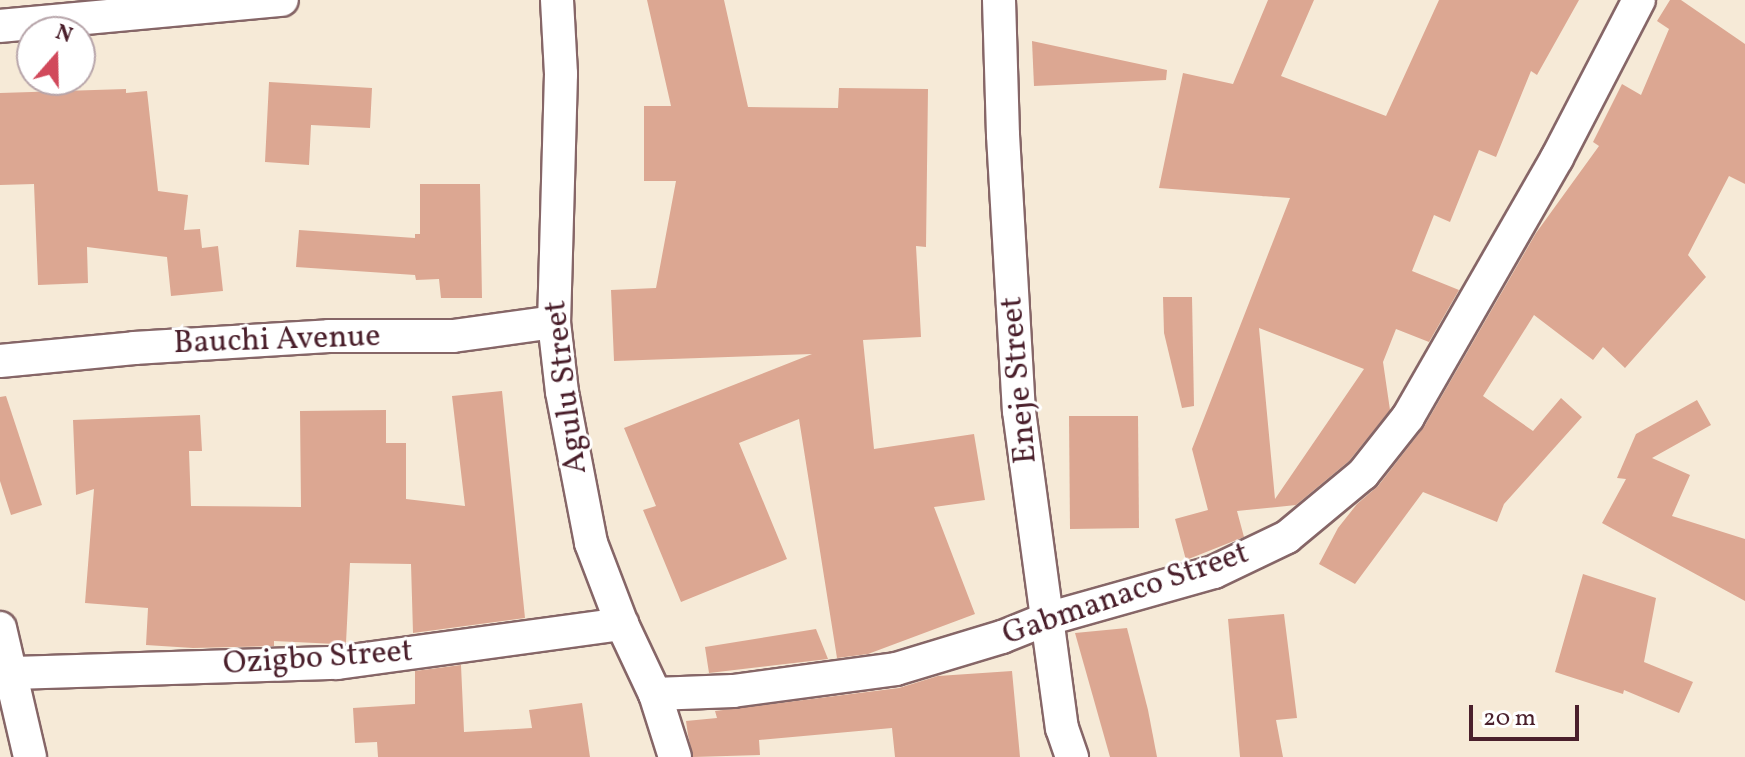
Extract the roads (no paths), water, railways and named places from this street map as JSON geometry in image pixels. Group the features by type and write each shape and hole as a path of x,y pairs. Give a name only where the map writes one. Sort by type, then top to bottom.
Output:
{"street":[{"path":"0,26 282,0"},
{"name":"Agulu Street","path":"557,0 561,74 554,322 574,467 591,543 622,624 655,694 675,757"},
{"name":"Eneje Street","path":"999,0 1003,135 1019,411 1062,728 1072,757"},
{"name":"Gabmanaco Street","path":"655,694 733,691 896,669 1002,637 1047,619 1214,572 1287,537 1363,474 1408,417 1557,158 1639,0"},
{"name":"Bauchi Avenue","path":"0,361 134,348 314,337 453,336 554,322"},
{"name":"Ozigbo Street","path":"13,673 337,663 622,624"},
{"path":"0,628 13,673 30,757"}]}
